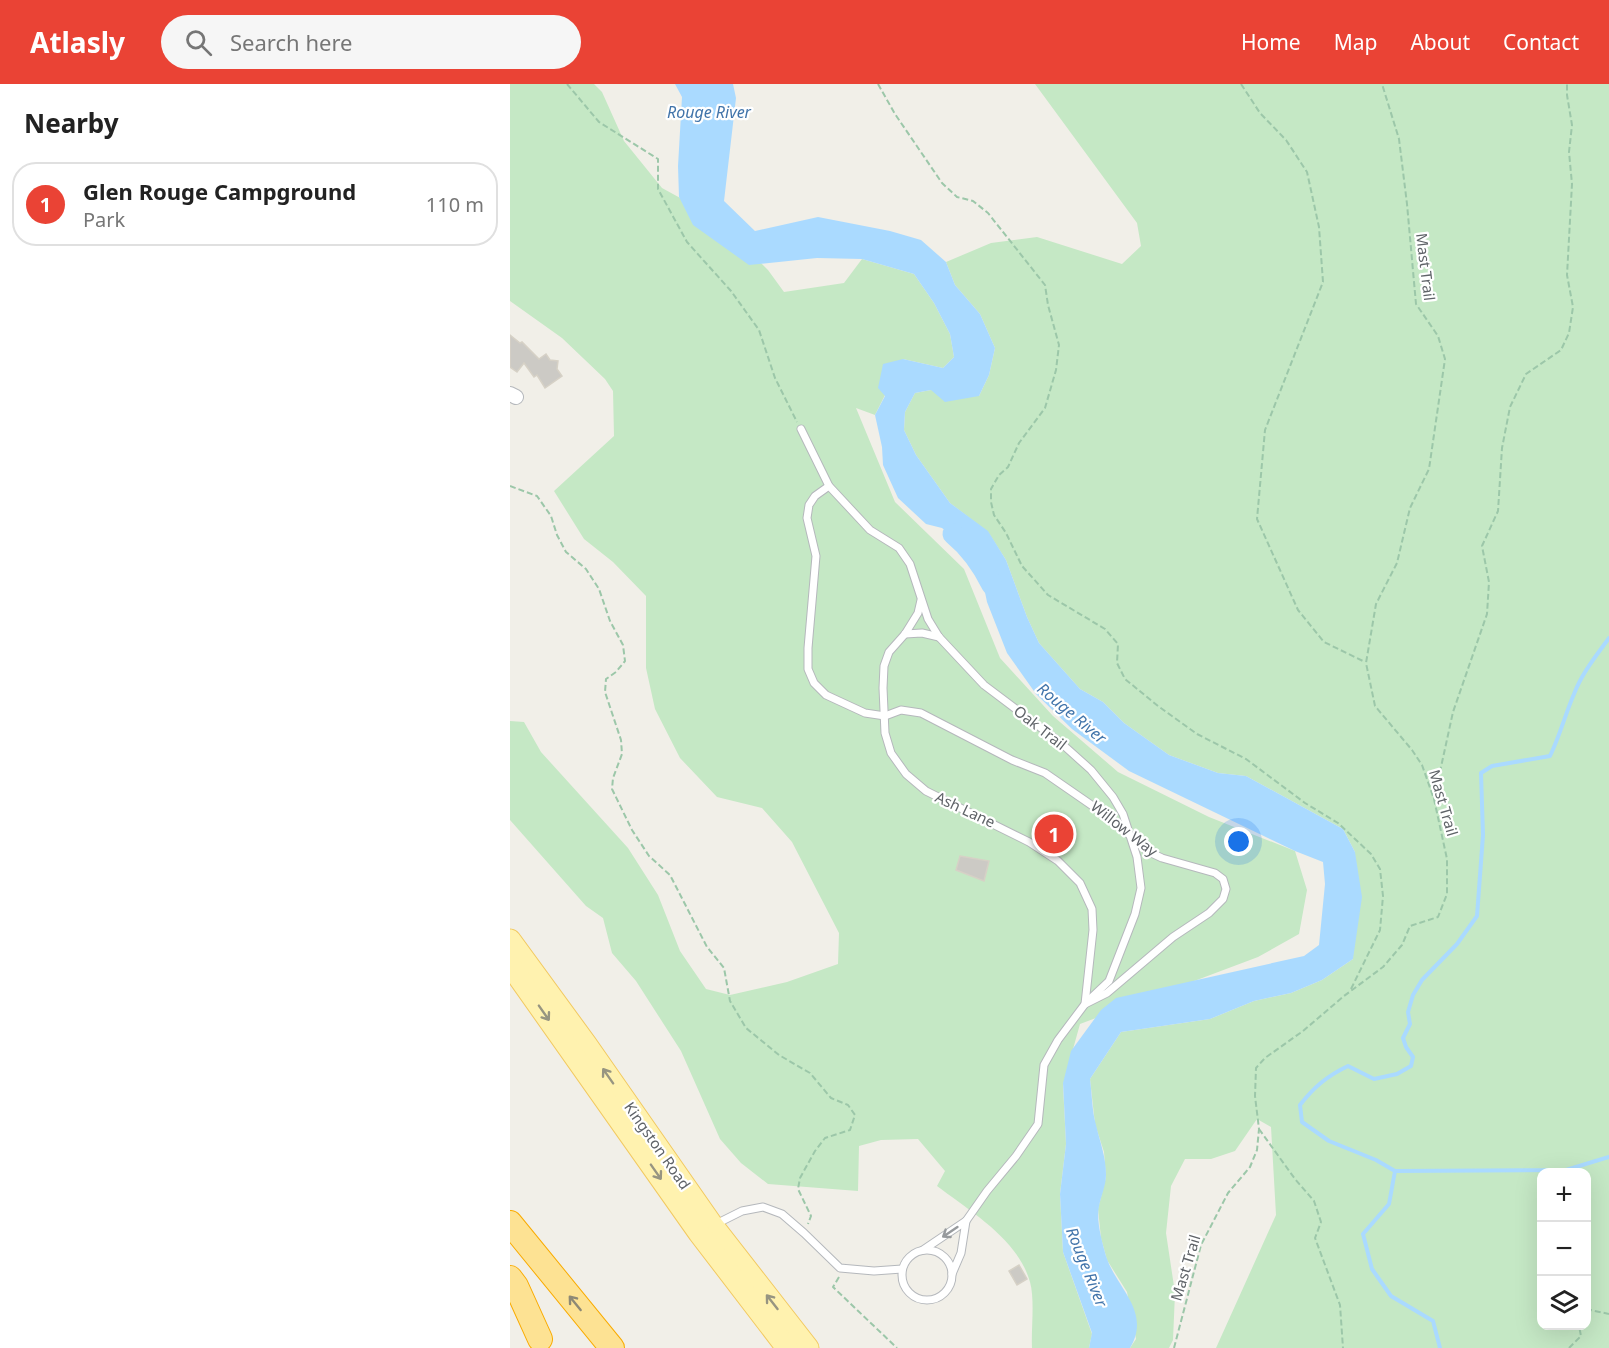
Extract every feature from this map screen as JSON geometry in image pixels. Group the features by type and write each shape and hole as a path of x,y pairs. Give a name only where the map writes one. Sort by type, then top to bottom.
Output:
{"highway":[{"path":"510,1223 612,1348"},
{"path":"510,1278 544,1343"},
{"path":"510,1304 544,1343"}],"main road":[{"name":"Kingston Road","path":"510,940 586,1044 706,1230 787,1348"},
{"name":"Kingston Road","path":"510,965 706,1230 808,1348"}],"lane":[{"name":"Oak Trail","path":"801,429 830,486 870,531 899,548 910,564 928,619 939,637 984,685 1061,743 1091,770 1113,797 1123,814 1137,856 1140,888 1135,914 1109,981 1085,1004"},
{"name":"Willow Way","path":"830,486 815,496 808,505 807,518 816,556 808,669 814,683 826,695 865,713 885,716 901,710 921,713 1012,760 1045,774 1095,806 1147,850 1162,858 1215,873 1223,879 1226,889 1224,899 1209,913 1173,938 1107,993 1085,1004 1058,1040 1044,1065 1038,1124 966,1221 923,1250"},
{"name":"Ash Lane","path":"921,600 918,613 905,634 889,652 884,666 885,733 891,753 906,774 926,791 1029,842 1058,861 1080,883 1092,909 1085,1004"},
{"path":"905,634 922,633 939,637"},
{"path":"706,1230 742,1211 763,1207 782,1214 840,1268 874,1272 902,1269"},
{"name":"Willow Way","path":"952,1274 961,1253 966,1221"},
{"path":"923,1250 939,1253 946,1258 952,1274 948,1290 941,1296 925,1301 909,1294 904,1287 902,1269 910,1257 923,1250"}],"path":[{"path":"567,84 599,122 658,159 658,189 687,242 731,291 759,330 775,378 801,429"},
{"path":"878,84 895,114 942,183 957,197 973,201 988,213 1045,285 1059,345 1056,370 1045,408 1019,443 1008,467 999,475 991,489 993,515 1006,532 1022,566 1048,595 1105,628 1118,644 1117,663 1125,679 1197,734 1246,759 1305,803 1338,823 1371,854 1380,869 1383,896 1380,930 1348,993"},
{"path":"1240,84 1260,113 1286,140 1307,171 1319,228 1323,282 1265,430 1257,519 1298,610 1324,642 1366,663"},
{"name":"Mast Trail","path":"1174,1348 1201,1245 1228,1193 1250,1167 1257,1150 1259,1129 1255,1096 1256,1068 1264,1058 1304,1030 1383,967 1402,945 1410,926 1438,917 1447,894 1447,859 1434,800 1422,765 1375,706 1366,663 1376,604 1397,563 1410,507 1429,469 1445,359 1438,336 1416,304 1399,139 1382,84"},
{"path":"1434,800 1453,712 1487,614 1489,582 1482,546 1498,511 1502,448 1510,407 1526,374 1561,350 1569,333 1573,307 1567,276 1572,184 1569,152 1572,125 1567,84"},
{"path":"510,486 537,496 551,516 566,552 586,569 599,588 610,621 623,645 625,661 606,679 605,692 621,740 622,754 613,778 612,789 632,830 649,856 670,875 707,947 724,968 730,1001 746,1028 779,1055 810,1073 831,1098 848,1105 855,1115 850,1130 825,1138 800,1178 798,1189 811,1216 804,1233"},
{"path":"1259,1129 1314,1201 1321,1222 1315,1238 1340,1305 1343,1348"},
{"path":"840,1268 839,1278 833,1287 897,1348"},
{"path":"1591,1310 1609,1314"},
{"path":"1569,1348 1581,1336 1580,1330"}],"green space":[{"path":"510,84 594,84 602,92 624,141 662,188 715,217 768,270 784,292 844,283 862,259 914,274 934,303 950,334 954,357 943,368 903,359 875,415 856,408 895,502 964,569 1000,658 1053,716 1118,772 1209,817 1295,851 1307,890 1299,934 1258,957 1080,1024 1063,1085 1066,1144 1060,1194 1063,1252 1092,1334 1089,1348 1032,1348 1032,1297 1030,1282 1024,1267 1015,1253 992,1228 937,1186 945,1171 918,1139 881,1140 859,1146 858,1191 768,1184 741,1163 720,1139 681,1051 636,981 612,953 603,918 586,906 510,820 510,721 524,722 541,752 628,848 658,895 680,951 706,989 730,995 787,982 838,964 839,933 792,842 762,808 717,797 680,758 655,709 646,668 646,596 613,562 584,539 554,491 614,436 613,391 605,379 562,338 510,301"},
{"path":"1035,84 1609,84 1609,1348 1216,1348 1276,1215 1271,1127 1257,1119 1235,1151 1211,1159 1185,1159 1171,1186 1166,1233 1175,1293 1173,1340 1169,1348 1130,1348 1136,1339 1127,1292 1107,1260 1101,1238 1098,1209 1106,1177 1104,1152 1095,1124 1090,1079 1121,1032 1210,1019 1254,1001 1291,993 1322,980 1353,959 1355,852 1343,829 1246,776 1218,773 1169,755 1124,723 1103,702 1080,689 1039,643 1006,560 988,532 950,503 916,455 904,430 905,412 915,393 931,390 979,396 989,375 995,348 980,314 955,285 946,262 991,243 1037,237 1122,264 1141,246 1137,223"}],"water":[{"name":"Rouge River","path":"675,84 733,84 736,98 724,201 755,231 818,217 890,231 921,240 946,262 955,285 980,314 995,348 989,375 979,396 945,402 931,390 915,393 905,412 904,430 916,455 950,503 988,531 1006,560 1039,643 1080,689 1103,702 1124,723 1169,755 1218,773 1246,776 1343,829 1355,852 1362,897 1353,959 1322,980 1291,993 1254,1001 1210,1019 1121,1032 1090,1079 1094,1114 1106,1168 1098,1212 1101,1238 1111,1268 1135,1311 1136,1335 1130,1348 1089,1348 1092,1333 1063,1252 1060,1194 1066,1144 1063,1083 1071,1051 1101,1010 1116,998 1304,956 1319,945 1325,884 1323,862 1295,851 1129,771 1072,729 1036,694 1007,653 987,602 978,558 942,528 926,524 898,498 883,465 882,447 875,415 885,396 878,388 883,364 903,359 943,368 954,357 950,334 934,303 914,274 862,259 817,258 749,265 693,225 679,197 678,166 682,97"}],"building":[{"path":"510,335 520,343 522,342 539,359 546,354 550,360 558,361 557,369 562,376 545,388 537,375 534,377 524,363 517,372 510,367"},
{"path":"960,856 989,861 984,881 956,870"},
{"path":"1019,1265 1027,1279 1017,1285 1009,1271"}],"waterway":[{"name":"Rouge River","path":"953,534 975,557 992,585"},
{"path":"1440,1348 1433,1321 1391,1296 1372,1269 1363,1234 1389,1204 1395,1171 1376,1160 1329,1141 1302,1122 1300,1105 1321,1082 1348,1066 1374,1079 1397,1074 1411,1066 1413,1057 1403,1038 1410,1024 1408,1012 1413,995 1422,980 1457,944 1477,916 1483,835 1481,773 1492,766 1550,756 1577,686 1609,638"},
{"path":"1395,1171 1566,1170 1609,1157"}],"place":[{"name":"Glen Rouge Campground","path":"1054,834"}]}
